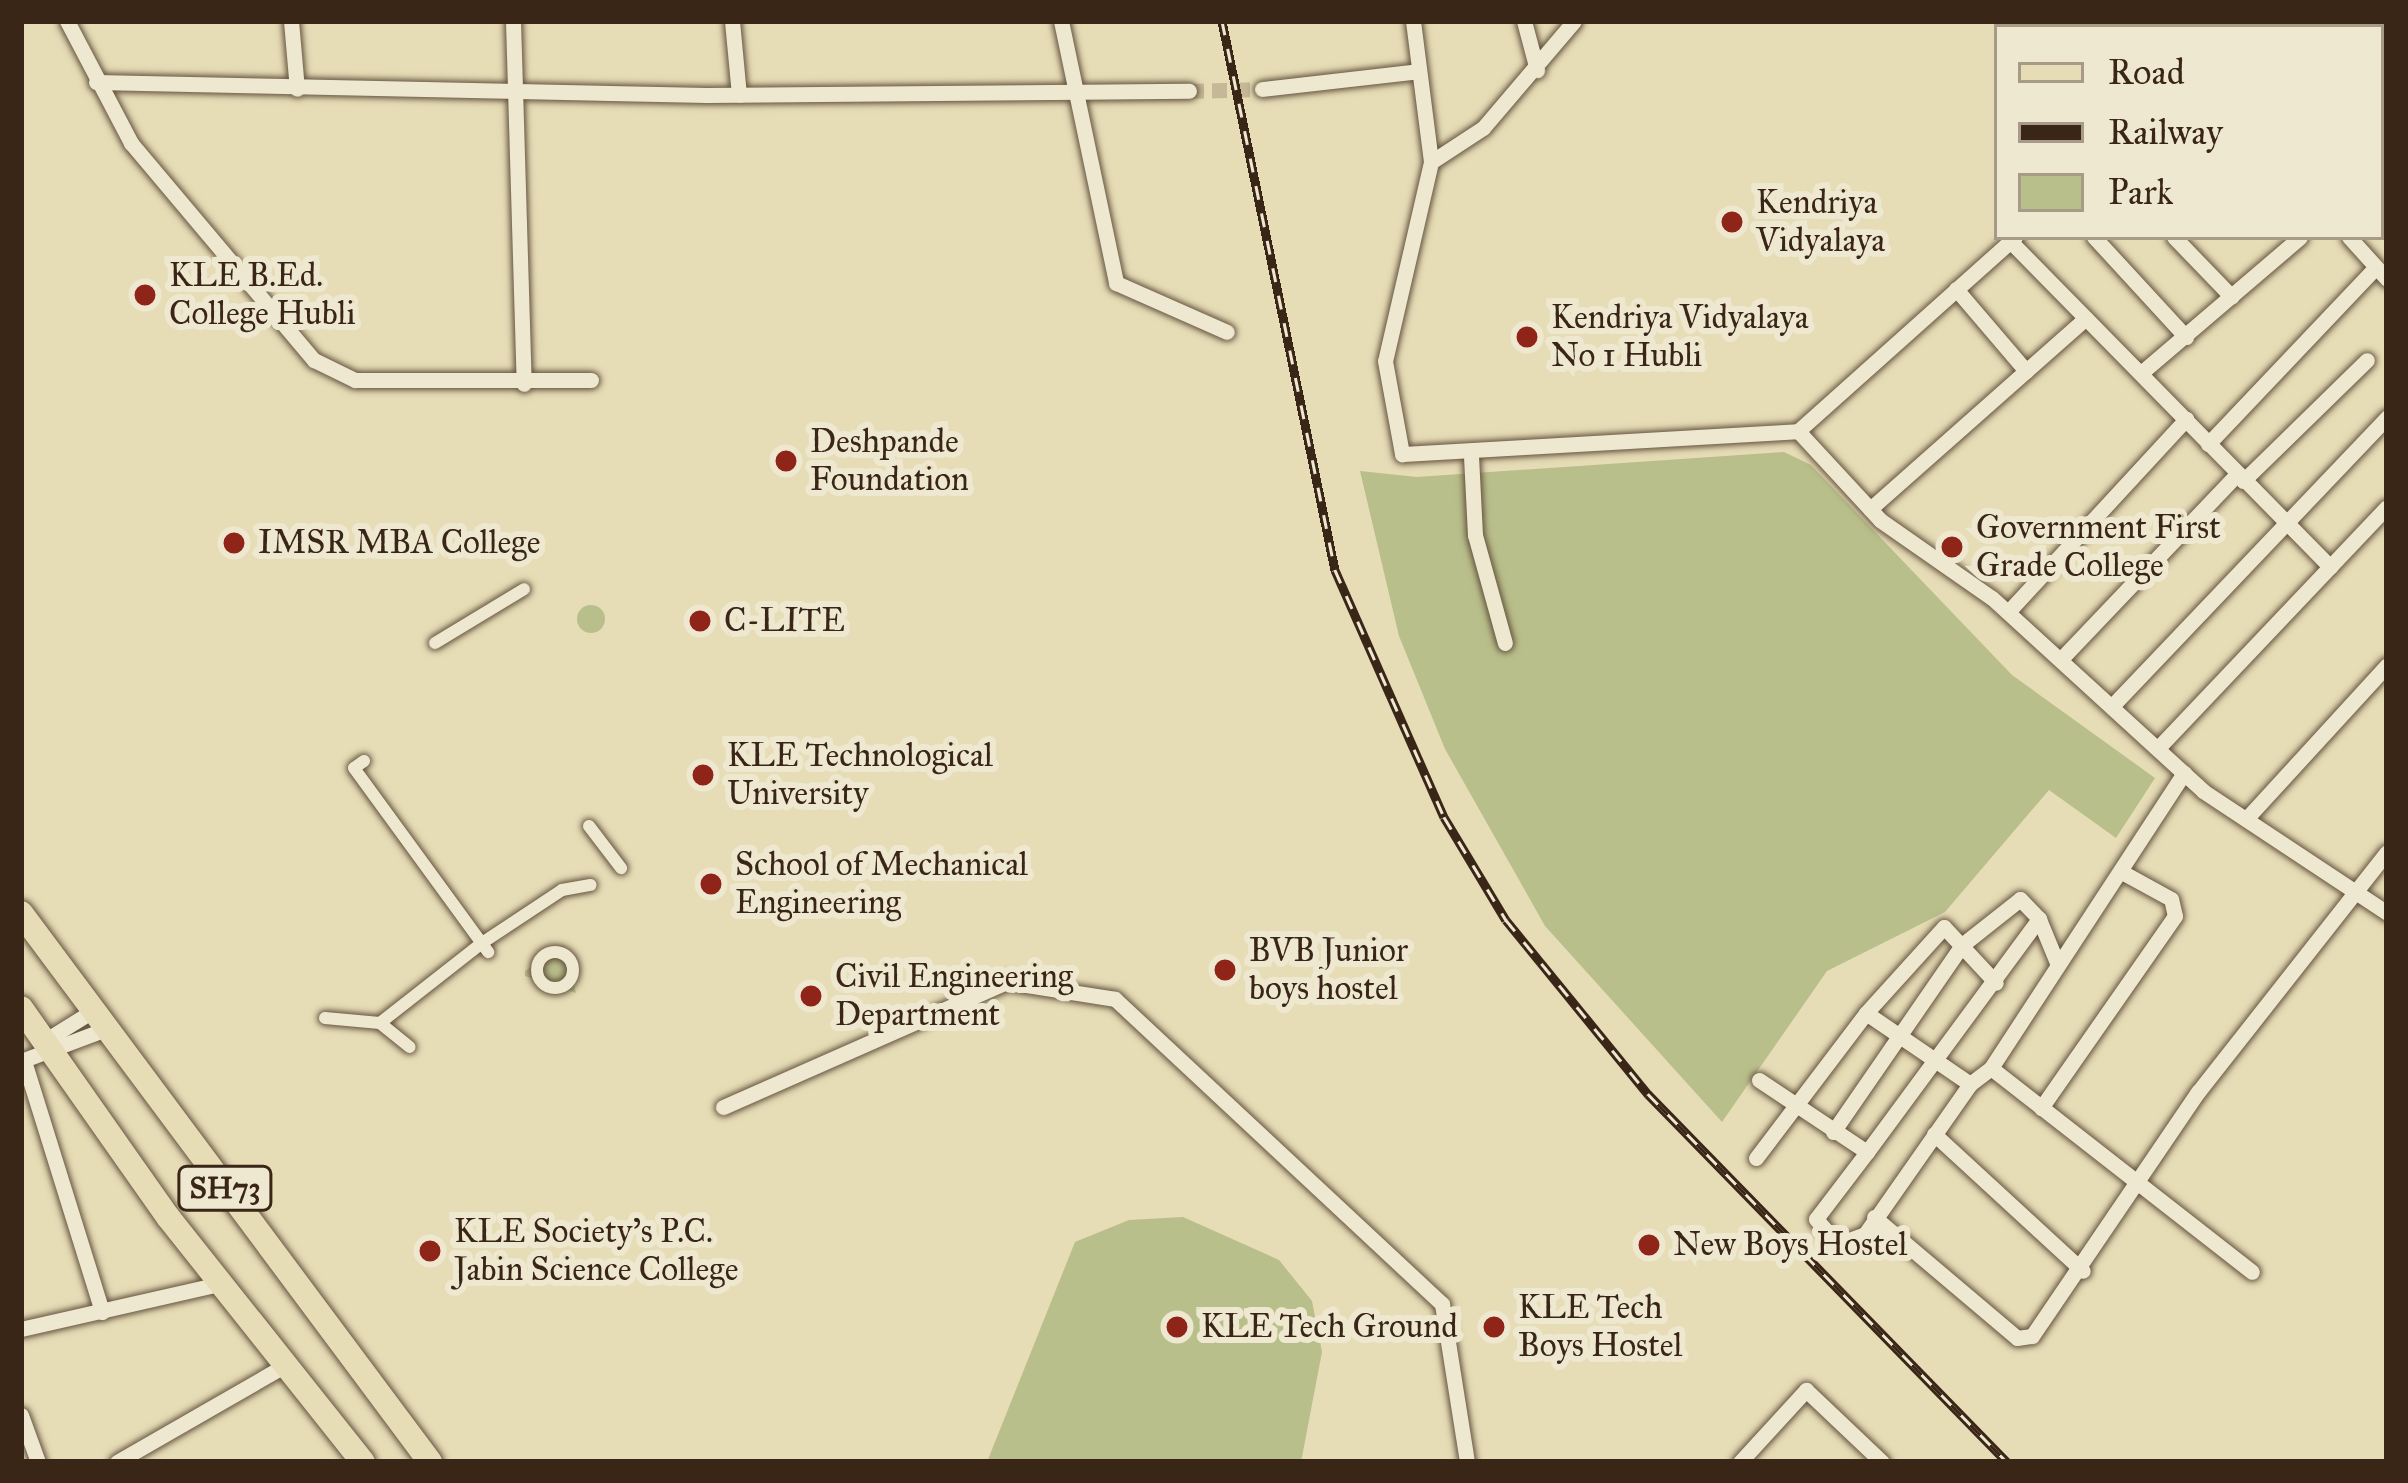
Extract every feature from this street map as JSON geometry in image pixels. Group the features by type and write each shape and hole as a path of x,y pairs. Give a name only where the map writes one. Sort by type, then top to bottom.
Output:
{"main road":[{"name":"SH73","path":"21,914 430,1462"},
{"name":"SH73","path":"21,1008 34,1055 223,1283 363,1462"}],"street":[{"path":"67,21 131,143 314,360 356,380 524,384 591,380"},
{"path":"291,21 297,89"},
{"path":"513,21 521,91 524,384"},
{"path":"733,21 739,94"},
{"path":"1060,21 1116,283 1227,332"},
{"path":"1413,21 1431,162 1391,313 1390,411 1402,454 1471,456 1798,430 2012,240"},
{"path":"1524,21 1537,70"},
{"path":"1431,162 1537,70 1574,21"},
{"path":"1262,89 1419,71"},
{"path":"96,82 739,94 1189,91"},
{"path":"2014,240 2285,526 2330,567"},
{"path":"2097,240 2186,337"},
{"path":"2177,240 2232,297"},
{"path":"2190,254 2202,240"},
{"path":"2141,373 2297,240"},
{"path":"2208,444 2381,273 2352,240"},
{"path":"1956,290 2026,371"},
{"path":"1870,509 2086,318"},
{"path":"2061,659 2239,478 2368,360"},
{"path":"2112,706 2387,417"},
{"path":"2008,612 2186,419"},
{"path":"1798,430 1870,509 2008,612 2184,773 2387,913"},
{"path":"1471,456 1474,535 1505,643"},
{"path":"2158,748 2387,507"},
{"path":"435,643 524,589"},
{"path":"2246,819 2387,664"},
{"path":"364,761 354,768 484,946"},
{"path":"2039,919 1815,1223 1838,1244 1874,1217 1970,1084 1991,1068 2184,773"},
{"path":"589,826 621,868"},
{"path":"1874,1217 2021,1339 2083,1271 2352,890 2387,852"},
{"path":"2041,1108 2175,916 2171,899 2120,871"},
{"path":"380,1023 562,890 591,885"},
{"path":"1833,1132 1895,1033 1963,945 2020,899 2039,919 2058,965"},
{"path":"1756,1158 1866,1013 1941,928 1996,983"},
{"path":"723,1107 1007,982 1114,999 1442,1304 1467,1462"},
{"path":"1866,1013 1970,1084"},
{"path":"325,1018 380,1023 410,1047"},
{"path":"97,1021 34,1055 102,1312"},
{"path":"1991,1068 2138,1188 2252,1272"},
{"path":"1760,1080 1867,1152"},
{"path":"1934,1134 2083,1271"},
{"path":"21,1329 223,1283"},
{"path":"117,1462 286,1365"},
{"path":"1740,1462 1806,1390 1873,1459"},
{"path":"21,1415 38,1462"}],"green space":[{"path":"1784,452 1811,465 2012,675 2155,778 2116,838 2049,790 1945,912 1827,971 1722,1122 1545,926 1445,749 1399,636 1360,471 1417,477"},
{"path":"591,605 601,609 605,619 601,629 591,633 581,629 577,619 581,609"},
{"path":"564,945 576,993 525,976 525,971"},
{"name":"KLE Tech Ground","path":"1183,1217 1279,1260 1312,1301 1322,1352 1301,1462 987,1462 1075,1242 1129,1220"}],"tunnel":[{"path":"1189,91 1262,89"}],"railway":[{"path":"1222,21 1335,570 1444,817 1506,920 1648,1094 2007,1462"}],"place":[{"name":"Kendriya Vidyalaya","path":"1732,222"},
{"name":"KLE B.Ed. College Hubli","path":"145,295"},
{"name":"Kendriya Vidyalaya No 1 Hubli","path":"1527,337"},
{"name":"Deshpande Foundation","path":"786,461"},
{"name":"IMSR MBA College","path":"234,543"},
{"name":"Government First Grade College","path":"1952,547"},
{"name":"C-LITE","path":"700,621"},
{"name":"KLE Technological University","path":"703,775"},
{"name":"School of Mechanical Engineering","path":"711,884"},
{"name":"BVB Junior boys hostel","path":"1225,970"},
{"name":"Civil Engineering Department","path":"811,996"},
{"name":"New Boys Hostel","path":"1649,1245"},
{"name":"KLE Society's P.C. Jabin Science College","path":"430,1251"},
{"name":"KLE Tech Ground","path":"1177,1327"},
{"name":"KLE Tech Boys Hostel","path":"1494,1327"}]}
